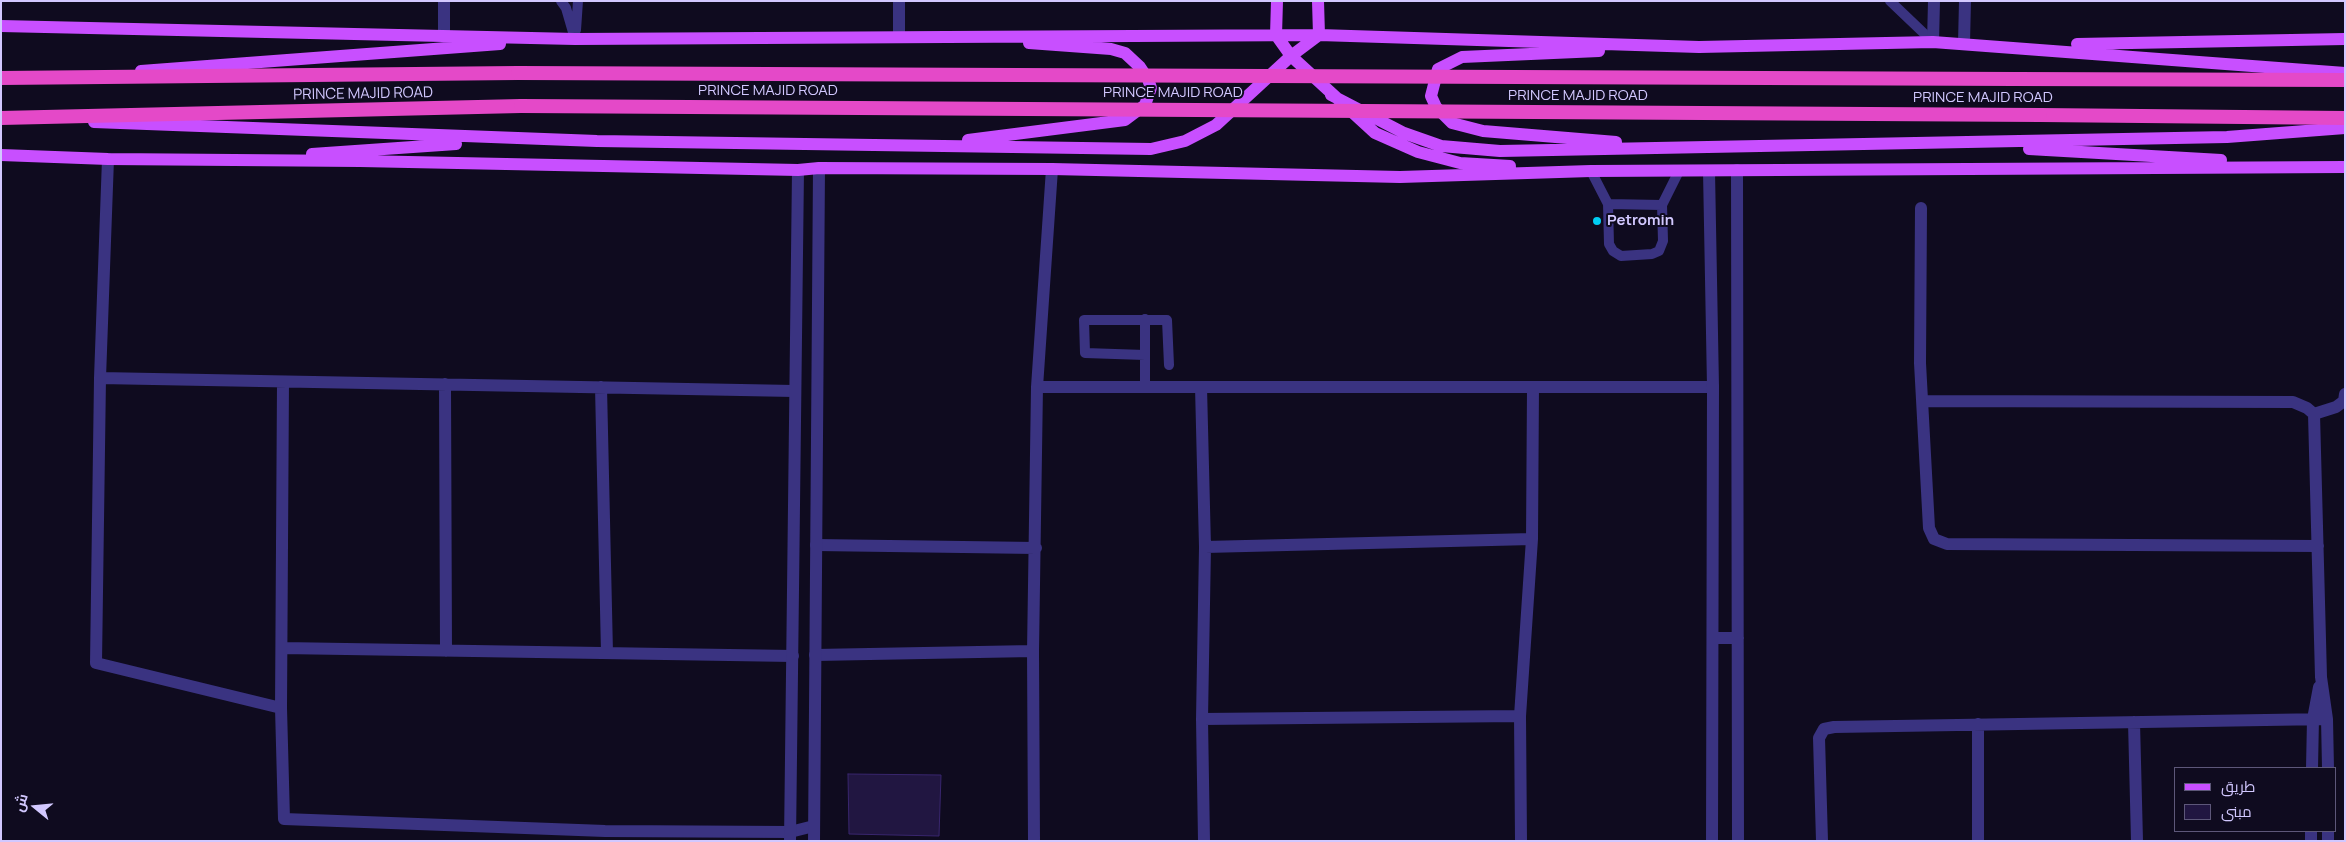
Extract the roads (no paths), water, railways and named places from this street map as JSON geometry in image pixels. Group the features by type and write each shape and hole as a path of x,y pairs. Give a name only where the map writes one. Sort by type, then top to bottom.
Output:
{"highway":[{"name":"PRINCE MAJID ROAD","path":"1,78 518,73 2345,80"},
{"name":"PRINCE MAJID ROAD","path":"1,118 520,106 2345,118"}],"main road":[{"path":"1277,1 1276,36 1291,56 1331,96 1375,134 1418,152 1460,163 1592,171"},
{"path":"1318,1 1319,35"},
{"path":"1,26 575,39 1319,35 1699,47"},
{"path":"21,118 598,141 1151,148 1185,141 1216,125 1291,56 1319,35"},
{"path":"920,36 1111,49 1125,53 1140,67 1151,88 1145,105 1125,120 921,146"},
{"path":"2006,46 2344,38"},
{"path":"35,79 575,39"},
{"path":"1688,147 1483,131 1452,123 1436,107 1431,96 1438,69 1462,57 1699,47 1964,43 2345,72"},
{"path":"1331,96 1404,133 1441,146 1500,151 2227,138 2345,128"},
{"path":"227,160 425,145 598,141"},
{"path":"1934,144 2345,167"},
{"path":"1,155 108,159 798,170 819,168 1052,169 1400,176 1592,171 2345,167"}],"street":[{"path":"444,1 444,36"},
{"path":"899,1 899,36"},
{"path":"1933,42 1934,1"},
{"path":"1964,43 1965,1"},
{"path":"108,159 100,378 96,663 281,708"},
{"path":"814,841 819,168"},
{"path":"1034,841 1033,651 1037,387 1052,169"},
{"path":"790,836 798,170"},
{"path":"1737,170 1738,841"},
{"path":"1709,171 1713,387 1714,638 1712,841"},
{"path":"1921,208 1920,363 1929,528 1934,539 1947,544 2318,546"},
{"path":"100,378 794,391"},
{"path":"283,382 281,708 284,819 604,836 790,836 814,826"},
{"path":"445,384 446,651"},
{"path":"600,387 607,653"},
{"path":"1037,387 1713,387"},
{"path":"1201,387 1205,547 1202,719 1204,841"},
{"path":"1521,841 1520,716 1532,539 1533,387"},
{"path":"2314,414 2336,408 2344,401 2345,394"},
{"path":"1923,401 2293,402 2307,408 2314,414 2321,677 2327,719 2328,767"},
{"path":"1205,547 1532,539"},
{"path":"816,546 1036,548"},
{"path":"1714,638 1738,638"},
{"path":"282,648 793,656"},
{"path":"815,655 1033,651"},
{"path":"2312,767 2313,719 2321,677"},
{"path":"1202,719 1520,716"},
{"path":"1822,841 1819,738 1824,730 1834,727 2327,719"},
{"path":"2134,722 2137,841"},
{"path":"1978,724 1978,841"}],"lane":[{"path":"561,1 566,8 575,39"},
{"path":"575,39 578,1"},
{"path":"1890,1 1933,42"},
{"path":"1592,171 1608,204 1609,244 1613,251 1621,256 1652,254 1659,250 1663,241 1662,205 1679,171"},
{"path":"1608,204 1662,205"},
{"path":"1145,355 1085,353 1083,322 1086,319 1167,320 1169,365"},
{"path":"1145,320 1145,387"}],"place":[{"name":"Petromin","path":"1597,221"}]}
